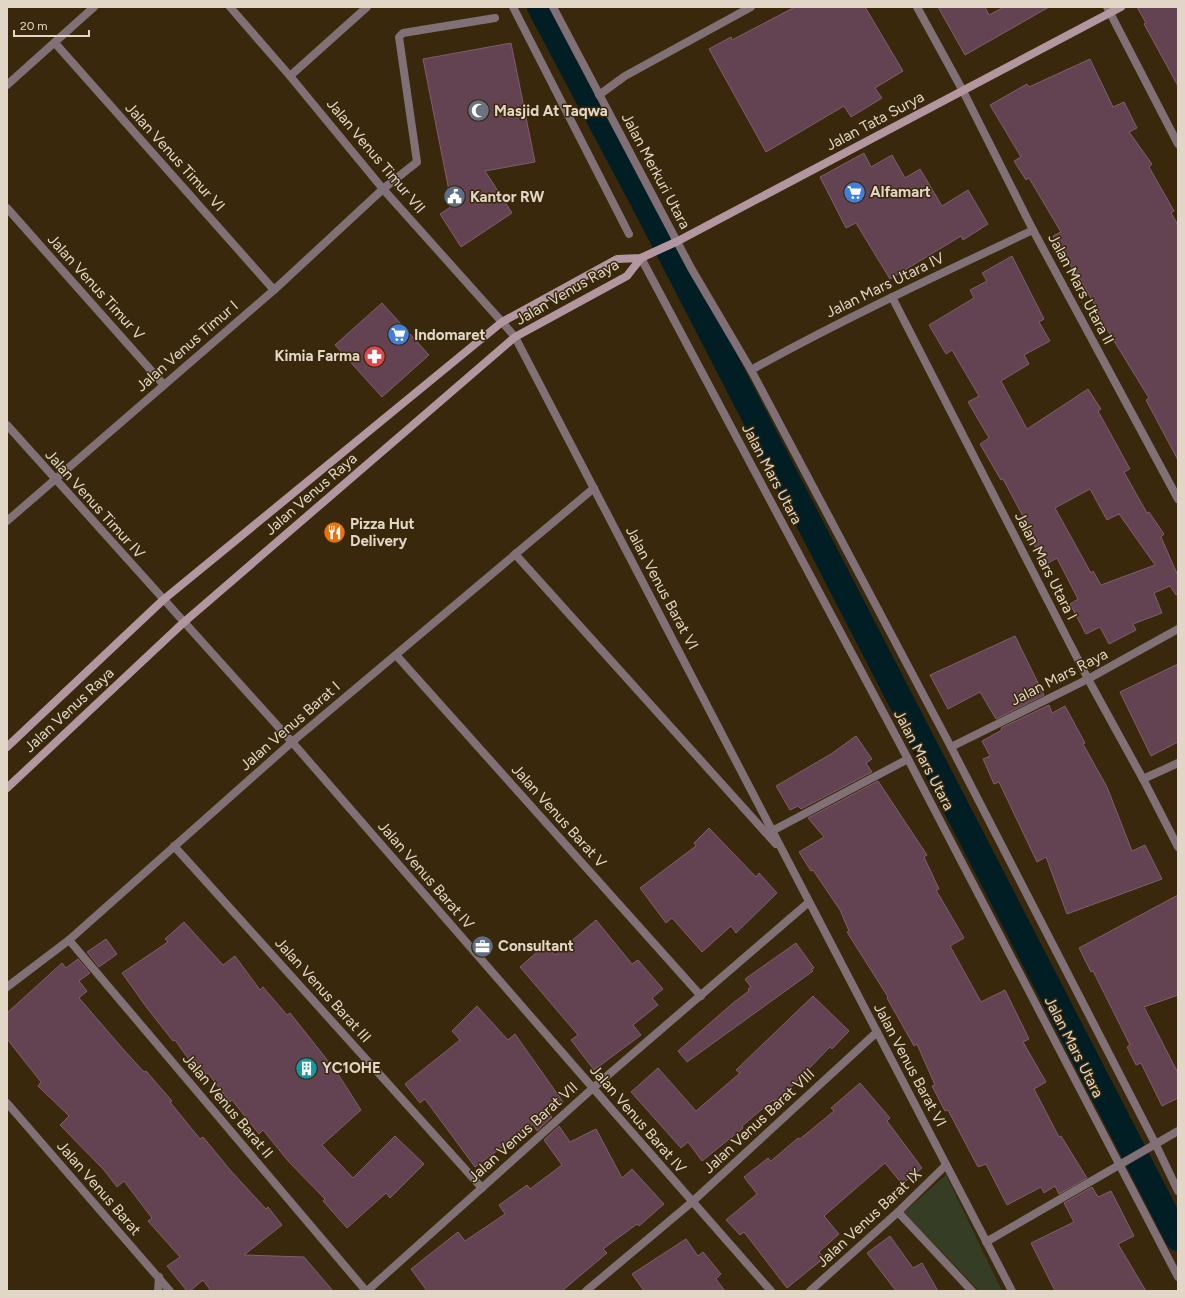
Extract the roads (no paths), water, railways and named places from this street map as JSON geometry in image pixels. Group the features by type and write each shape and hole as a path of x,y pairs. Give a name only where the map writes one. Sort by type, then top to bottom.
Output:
{"street":[{"path":"7,85 94,7"},
{"name":"Jalan Venus Timur VII","path":"230,7 290,76 382,189 515,337"},
{"path":"290,76 367,7"},
{"path":"513,7 629,234"},
{"name":"Jalan Merkuri Utara","path":"553,7 678,241"},
{"path":"599,95 625,76 736,10 752,7"},
{"name":"Jalan Mars Utara II","path":"917,7 963,91 1033,230 1178,499"},
{"name":"Jalan Tata Surya","path":"641,258 678,241 963,91 1109,10 1121,7"},
{"path":"1109,10 1178,144"},
{"name":"Jalan Venus Timur I","path":"7,521 274,290 382,189 417,162 399,37 403,33 495,18"},
{"name":"Jalan Venus Timur VI","path":"55,43 274,290"},
{"name":"Jalan Venus Timur V","path":"7,208 164,385"},
{"name":"Jalan Mars Utara IV","path":"751,370 892,296 1033,230"},
{"name":"Jalan Mars Utara","path":"678,241 751,370 951,747 1178,1191"},
{"name":"Jalan Mars Utara","path":"641,258 908,759 1178,1276"},
{"name":"Jalan Venus Raya","path":"7,747 163,600 502,322 617,259 641,258"},
{"name":"Jalan Venus Raya","path":"7,788 183,623 515,337 627,276 641,258"},
{"name":"Jalan Mars Utara I","path":"892,296 1088,679 1143,779 1178,847"},
{"name":"Jalan Venus Barat VI","path":"515,337 1012,1291"},
{"name":"Jalan Venus Timur IV","path":"7,425 54,480 183,623"},
{"name":"Jalan Venus Barat I","path":"7,987 69,940 292,742 594,488"},
{"name":"Jalan Venus Barat VI","path":"516,554 783,852"},
{"name":"Jalan Venus Barat IV","path":"183,623 292,742 771,1291"},
{"name":"Jalan Mars Raya","path":"951,747 1088,679 1178,629"},
{"name":"Jalan Venus Barat V","path":"396,655 701,996"},
{"path":"772,831 908,759"},
{"path":"1143,779 1178,763"},
{"name":"Jalan Venus Barat III","path":"174,846 482,1188"},
{"name":"Jalan Venus Barat VII","path":"367,1291 593,1088 809,902"},
{"name":"Jalan Venus Barat II","path":"69,940 367,1291"},
{"name":"Jalan Venus Barat VIII","path":"586,1291 692,1202 877,1032"},
{"name":"Jalan Venus Barat","path":"7,1103 170,1291"},
{"path":"986,1242 1127,1159 1178,1131"},
{"name":"Jalan Venus Barat IX","path":"810,1291 898,1212 946,1165"},
{"path":"898,1212 972,1291"},
{"path":"158,1291 159,1277"}],"waterway":[{"path":"540,7 651,216 1178,1238"}],"place":[{"name":"Masjid At Taqwa","path":"479,111"},
{"name":"Alfamart","path":"855,192"},
{"name":"Kantor RW","path":"454,197"},
{"name":"Indomaret","path":"399,335"},
{"name":"Kimia Farma","path":"375,356"},
{"name":"Pizza Hut Delivery","path":"335,533"},
{"name":"Consultant","path":"483,946"},
{"name":"YC1OHE","path":"307,1068"}]}
